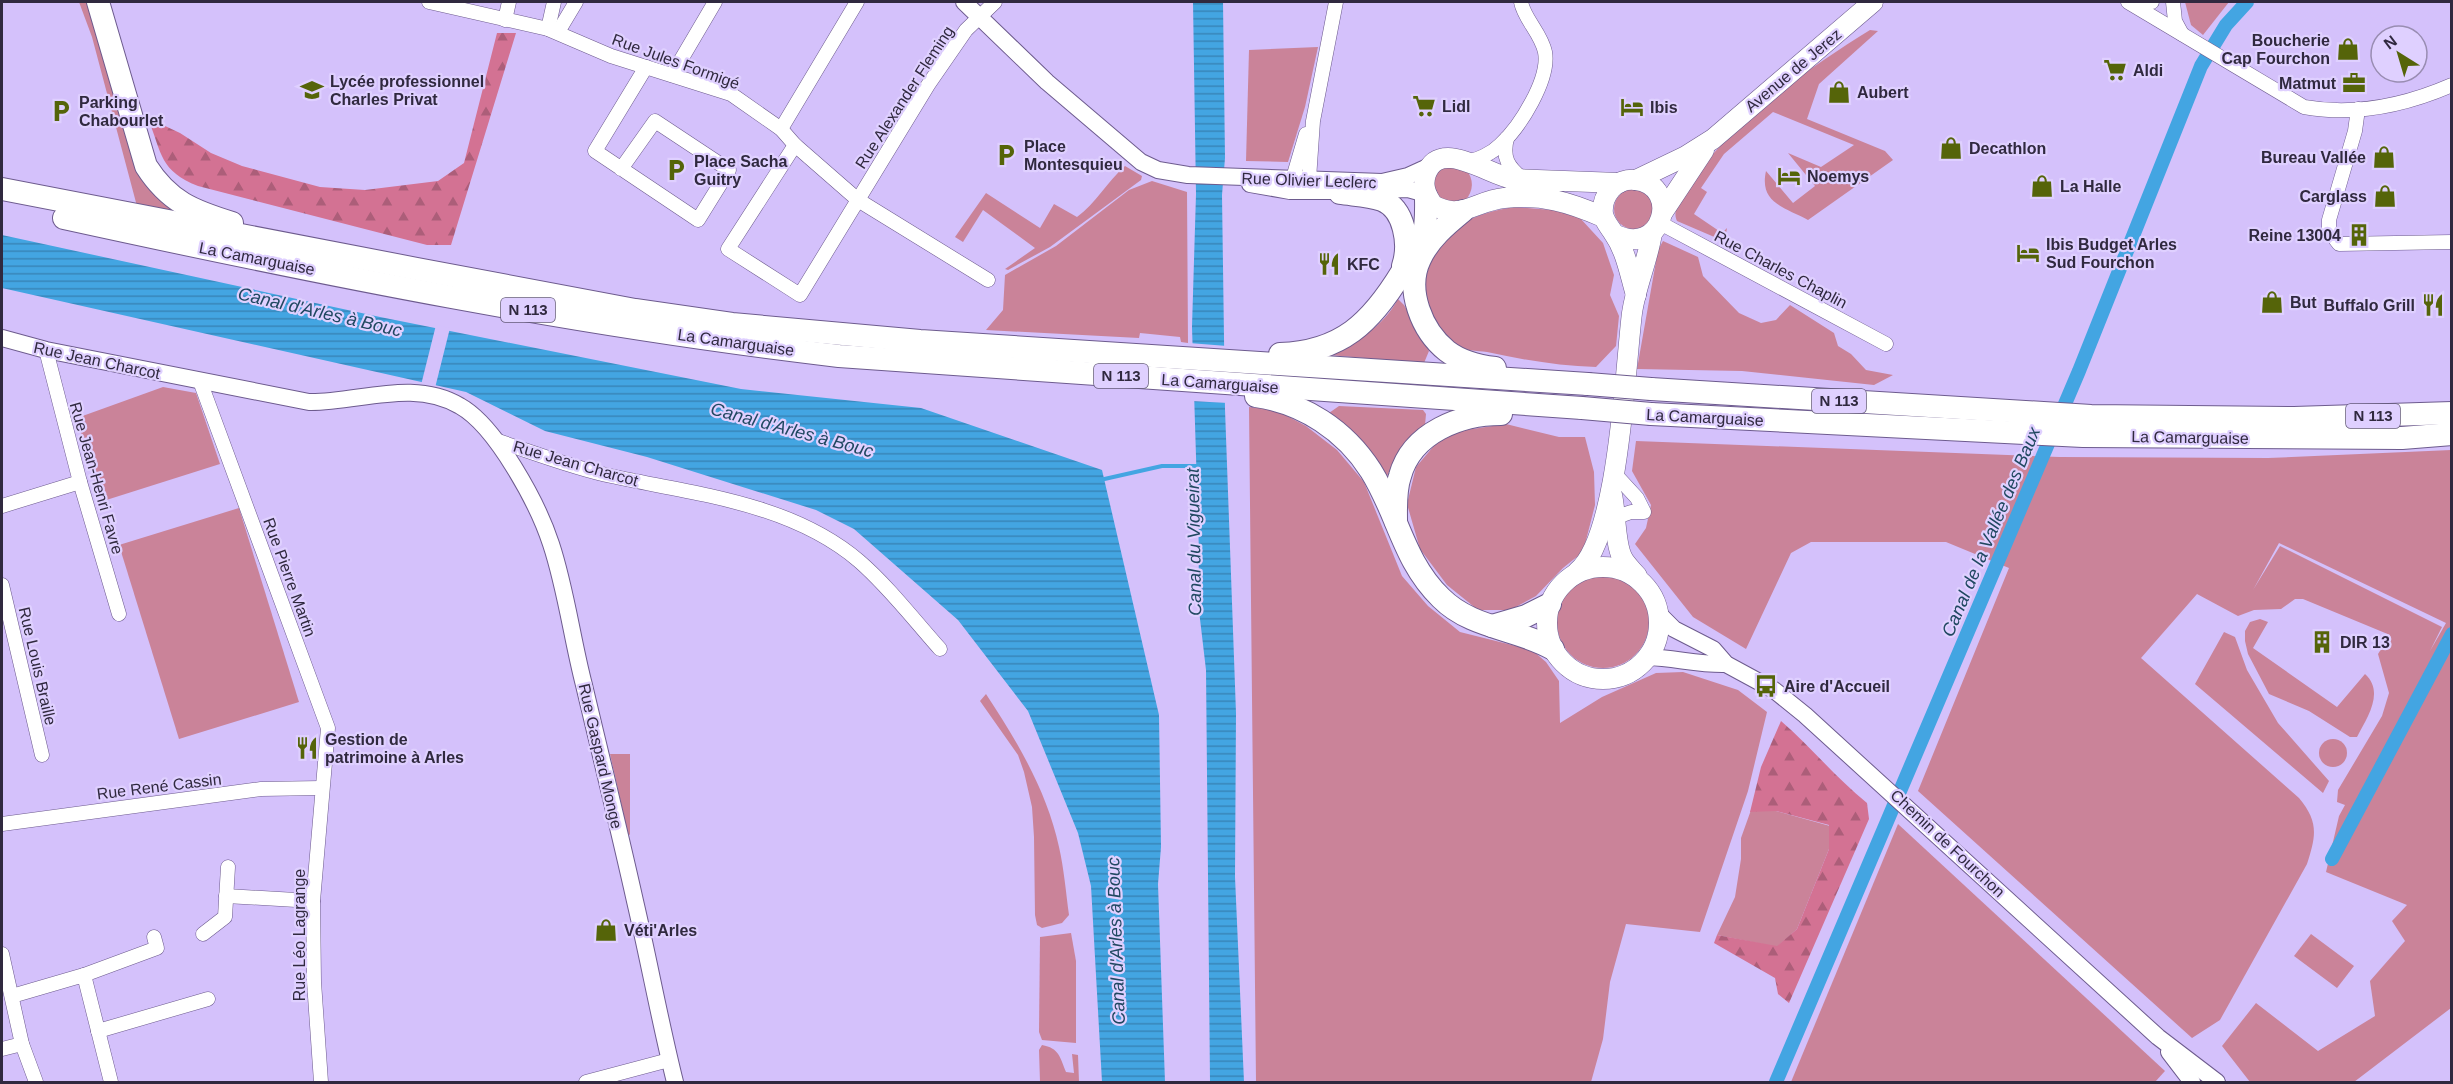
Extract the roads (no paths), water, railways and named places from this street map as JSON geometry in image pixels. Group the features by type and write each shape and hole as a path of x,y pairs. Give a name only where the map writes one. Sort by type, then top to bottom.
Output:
{"highway":[{"path":"98,2 141,153 146,166 161,188 196,212 259,231 417,269"},
{"name":"La Camarguaise","path":"2,189 635,310 732,324 1059,361 1239,374 1651,414 2023,423 2402,438 2451,434"},
{"path":"1340,193 1381,199 1389,204 1400,219 1407,247 1398,279"},
{"path":"1181,370 1239,374 1329,345 1356,331 1377,310 1423,238 1426,195"},
{"name":"La Camarguaise","path":"2,205 160,239 509,307 685,335 839,356 1059,361"},
{"path":"1463,211 1430,241 1418,261 1414,288 1416,301 1431,333 1449,352 1466,361 1486,367 1555,374 1588,384"},
{"path":"1239,374 1279,400 1313,415 1335,430 1371,471 1411,560 1436,593 1460,613 1492,626 1538,640 1553,649"},
{"name":"La Camarguaise","path":"1239,374 1588,384 2023,423"},
{"path":"2294,418 2451,401"},
{"path":"1396,524 1400,474 1422,442 1442,427 1468,417 1531,415 1582,408"},
{"name":"La Camarguaise","path":"2087,426 2451,413"},
{"path":"1492,626 1526,616 1550,604"}],"main road":[{"name":"Avenue de Jerez","path":"1627,181 1686,156 1713,139 1873,2"},
{"name":"Avenue de Jerez","path":"1635,295 1658,223 1690,167 1713,139"},
{"name":"Rue Olivier Leclerc","path":"1430,166 1446,157 1468,162 1497,177 1524,180 1627,181"},
{"path":"1426,195 1424,186 1430,166"},
{"path":"1612,481 1618,544 1622,557 1652,594 1659,614 1656,644 1648,657 1634,670 1617,678 1598,679 1580,675 1564,664 1553,649 1546,619 1556,592 1594,552 1612,481 1635,295 1614,234 1604,217 1605,197 1627,181 1653,187 1662,203 1658,223 1633,240 1614,234"},
{"name":"Rue Olivier Leclerc","path":"1426,195 1433,205 1453,213 1497,199 1529,198 1568,201 1604,217"},
{"path":"1577,572 1592,567 1609,566 1624,570 1638,578"}],"street":[{"name":"Rue Jules Formigé","path":"429,2 553,31 611,56 731,94 781,129 795,145 858,200 988,280"},
{"path":"509,2 510,21"},
{"path":"553,31 554,2"},
{"path":"553,31 576,2"},
{"path":"672,75 715,2"},
{"path":"781,129 857,2"},
{"path":"964,2 981,14 1047,82 1141,162 1158,170 1188,175 1233,176"},
{"name":"Rue Alexander Fleming","path":"795,145 728,249 800,295 928,85 966,30 995,2"},
{"path":"1301,178 1296,164 1313,122 1336,2"},
{"path":"1468,162 1486,156 1507,138 1541,86 1546,68 1545,51 1521,2"},
{"path":"2129,2 2152,2"},
{"path":"2129,2 2304,107 2324,111 2399,103 2451,85"},
{"path":"2173,2 2175,21 2184,35"},
{"path":"621,169 655,121 729,170 698,220 621,169 594,151 646,67"},
{"path":"2358,109 2355,131 2329,220 2329,231 2339,244 2451,242"},
{"path":"1507,138 1504,148 1506,162 1524,180"},
{"name":"Rue Olivier Leclerc","path":"1233,176 1374,182 1407,176 1430,166"},
{"name":"Rue Olivier Leclerc","path":"1233,176 1249,184 1277,190 1340,193 1408,189 1426,195"},
{"name":"Rue Charles Chaplin","path":"1658,223 1886,344"},
{"name":"Rue Jean Charcot","path":"2,338 46,350 309,402 331,403 391,393 417,393 459,405 479,420 498,441 609,476 691,491 776,513 835,544 859,561 940,649"},
{"name":"Rue Jean-Henri Favre","path":"46,350 80,482 119,614"},
{"name":"Rue Pierre Martin","path":"200,381 328,728 321,788"},
{"name":"Rue Gaspard Monge","path":"498,441 550,543 636,903 675,1083"},
{"path":"1612,481 1637,498 1644,512 1631,512 1617,517"},
{"path":"2,506 80,482"},
{"name":"Rue Louis Braille","path":"2,585 42,755"},
{"name":"Chemin de Fourchon","path":"1659,614 1686,637 1713,649 1726,664 1774,690 1917,814 2158,1037 2217,1083"},
{"name":"Chemin de Fourchon","path":"1648,657 1683,659 1705,665 1726,664"},
{"name":"Rue René Cassin","path":"2,824 261,789 321,788"},
{"name":"Rue Léo Lagrange","path":"321,788 313,901 314,982 321,1083"},
{"path":"203,934 225,917 228,867"},
{"path":"226,896 313,901"},
{"path":"7,989 84,975 158,948 154,938"},
{"path":"2,954 7,989 22,1044 36,1083"},
{"path":"84,975 111,1083"},
{"path":"98,1031 208,999"},
{"name":"Chemin de Fourchon","path":"2158,1037 2192,1083"},
{"path":"2,1049 22,1044"},
{"path":"585,1083 669,1060"}],"water":[{"path":"1193,2 1223,2 1225,158 1222,195 1225,409 1236,713 1235,877 1244,1082 1210,1082 1206,670 1198,602 1199,553 1192,327 1196,194"},
{"name":"Canal d'Arles à Bouc","path":"2,235 380,317 741,389 921,408 1102,470 1159,715 1161,847 1158,884 1165,1082 1102,1082 1091,886 1078,833 1028,711 958,620 854,529 816,510 647,457 545,431 466,392 2,288"}],"waterway":[{"name":"Canal de la Vallée des Baux","path":"1776,1082 2079,371 2201,66 2226,25 2247,2"},
{"name":"Canal du Vigueirat","path":"1100,480 1162,466 1199,466"},
{"path":"2332,859 2452,634"}],"place":[{"name":"Boucherie Cap Fourchon","path":"2348,49"},
{"name":"Aldi","path":"2115,70"},
{"name":"Matmut","path":"2354,83"},
{"name":"Lycée professionnel Charles Privat","path":"312,90"},
{"name":"Aubert","path":"1839,92"},
{"name":"Lidl","path":"1424,106"},
{"name":"Ibis","path":"1632,107"},
{"name":"Parking Chabourlet","path":"61,111"},
{"name":"Decathlon","path":"1951,148"},
{"name":"Place Montesquieu","path":"1006,155"},
{"name":"Bureau Vallée","path":"2384,157"},
{"name":"Place Sacha Guitry","path":"676,170"},
{"name":"Noemys","path":"1789,176"},
{"name":"La Halle","path":"2042,186"},
{"name":"Carglass","path":"2385,196"},
{"name":"Reine 13004","path":"2359,235"},
{"name":"Ibis Budget Arles Sud Fourchon","path":"2028,253"},
{"name":"KFC","path":"1329,264"},
{"name":"But","path":"2272,302"},
{"name":"Buffalo Grill","path":"2433,305"},
{"name":"DIR 13","path":"2322,642"},
{"name":"Aire d'Accueil","path":"1766,686"},
{"name":"Gestion de patrimoine à Arles","path":"307,748"},
{"name":"Véti'Arles","path":"606,930"}]}
